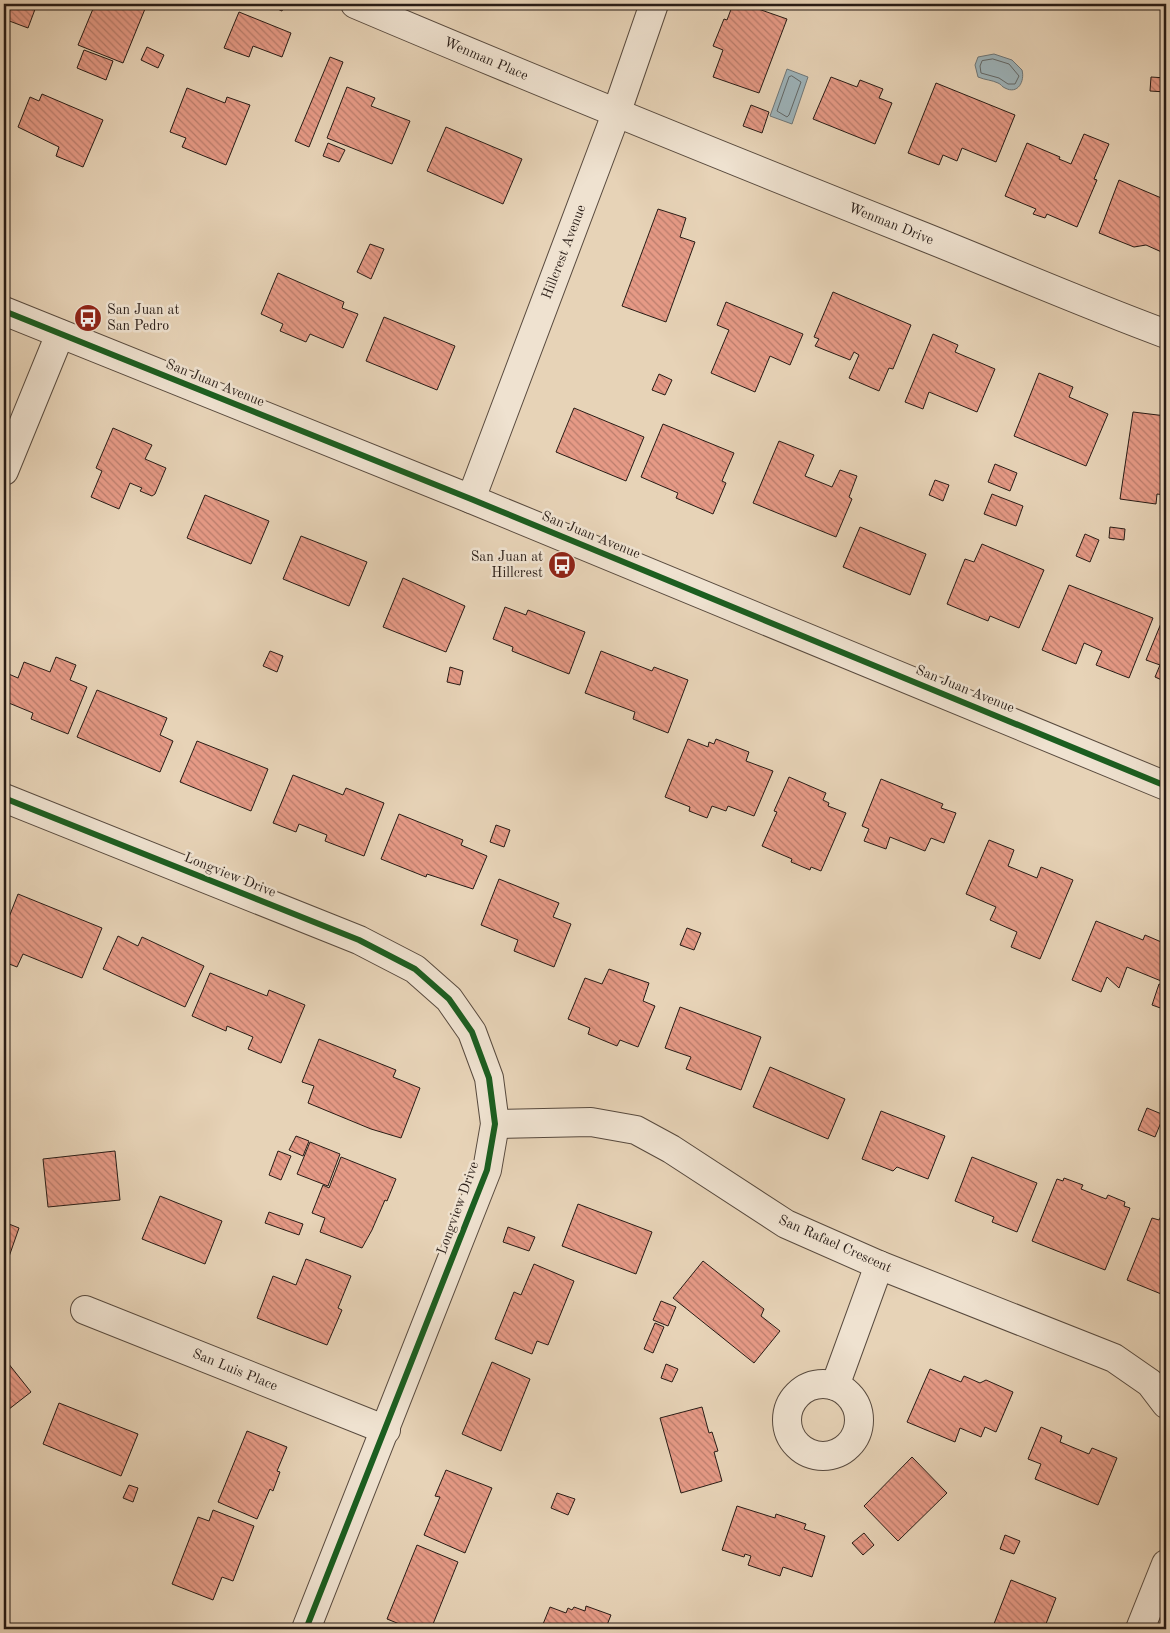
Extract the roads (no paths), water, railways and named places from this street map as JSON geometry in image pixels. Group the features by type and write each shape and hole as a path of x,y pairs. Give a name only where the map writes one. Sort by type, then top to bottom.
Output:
{"street":[{"name":"Wenman Place","path":"355,4 616,114"},
{"name":"Hillcrest Avenue","path":"471,499 616,114 654,4"},
{"name":"Wenman Drive","path":"616,114 1075,300 1166,334"},
{"name":"San Juan Avenue","path":"4,311 471,499 1166,786"},
{"path":"4,471 60,334"},
{"name":"Longview Drive","path":"4,798 359,940 415,969 449,999 472,1032 489,1078 495,1124 487,1170 306,1629"},
{"name":"San Rafael Crescent","path":"495,1124 591,1122 636,1130 671,1149 786,1224 879,1265 1114,1358 1150,1383 1166,1404"},
{"path":"835,1386 879,1265"},
{"name":"San Luis Place","path":"85,1310 386,1430"},
{"path":"1140,1629 1166,1564"}],"water":[{"path":"994,54 1012,60 1022,70 1021,82 1014,90 1004,88 996,82 978,77 975,65 978,57"},
{"path":"787,69 808,77 792,124 770,116"}],"place":[{"name":"San Juan at San Pedro","path":"88,318"},
{"name":"San Juan at Hillcrest","path":"562,565"}]}
